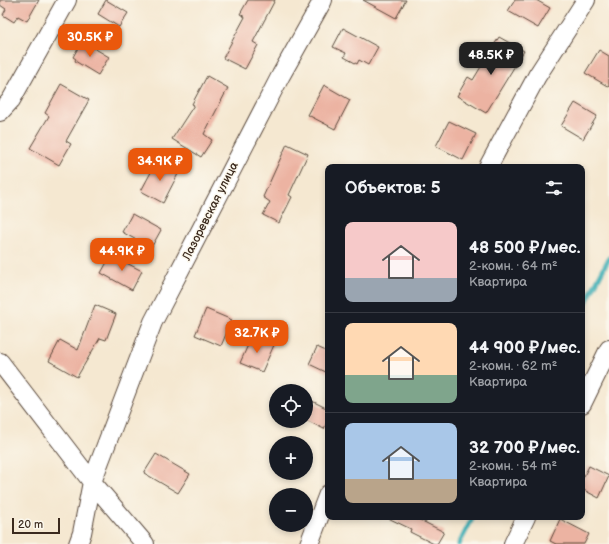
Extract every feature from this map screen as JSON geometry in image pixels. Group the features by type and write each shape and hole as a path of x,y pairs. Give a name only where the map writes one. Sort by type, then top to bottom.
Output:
{"street":[{"path":"0,112 11,100 67,0"},
{"name":"Лазоревская улица","path":"78,544 82,533 92,482 153,322 280,75 323,0"},
{"path":"490,164 537,76 586,0"},
{"path":"585,398 609,349"},
{"path":"2,371 92,482 145,544"},
{"path":"309,544 325,502"},
{"path":"513,544 525,520"}],"building":[{"path":"0,0 39,0 27,21 18,16 14,22 3,15 6,9 0,5"},
{"path":"106,0 128,13 119,27 98,14"},
{"path":"248,0 275,0 253,42 258,45 245,69 223,58 245,17 240,14"},
{"path":"363,0 406,0 396,18"},
{"path":"515,0 536,0 550,8 538,28 508,11"},
{"path":"343,28 378,47 368,65 359,60 357,64 344,57 346,53 333,47"},
{"path":"499,37 524,51 486,113 457,96 468,77 473,80"},
{"path":"82,41 109,57 98,75 75,61 76,59 73,57"},
{"path":"599,50 609,56 609,87 585,73"},
{"path":"207,76 228,88 204,134 212,140 201,157 172,139 194,105 192,104"},
{"path":"61,84 89,100 66,141 71,144 59,165 30,148 49,116 45,113"},
{"path":"324,85 350,100 335,129 308,115"},
{"path":"575,103 597,116 583,139 561,126"},
{"path":"449,121 476,134 463,160 436,146"},
{"path":"287,144 308,154 289,195 292,197 279,223 263,215 270,202 263,197"},
{"path":"157,161 179,172 163,203 141,191"},
{"path":"132,214 161,230 151,248 122,232"},
{"path":"111,255 142,271 132,290 101,273"},
{"path":"95,305 116,314 106,340 100,338 77,377 49,361 60,340 78,350"},
{"path":"206,309 232,320 221,346 195,335"},
{"path":"252,336 274,345 262,372 240,363"},
{"path":"317,347 325,351 325,372 309,364"},
{"path":"313,402 325,408 324,429 313,424"},
{"path":"156,454 190,474 178,493 144,473"},
{"path":"589,466 609,476 599,498 585,491 585,474"},
{"path":"392,520 420,520 444,532 437,544 434,544 410,532 411,529"},
{"path":"560,520 589,534 584,544 556,544 550,541"}],"waterway":[{"path":"585,304 609,258"},
{"path":"459,544 471,520"}]}
